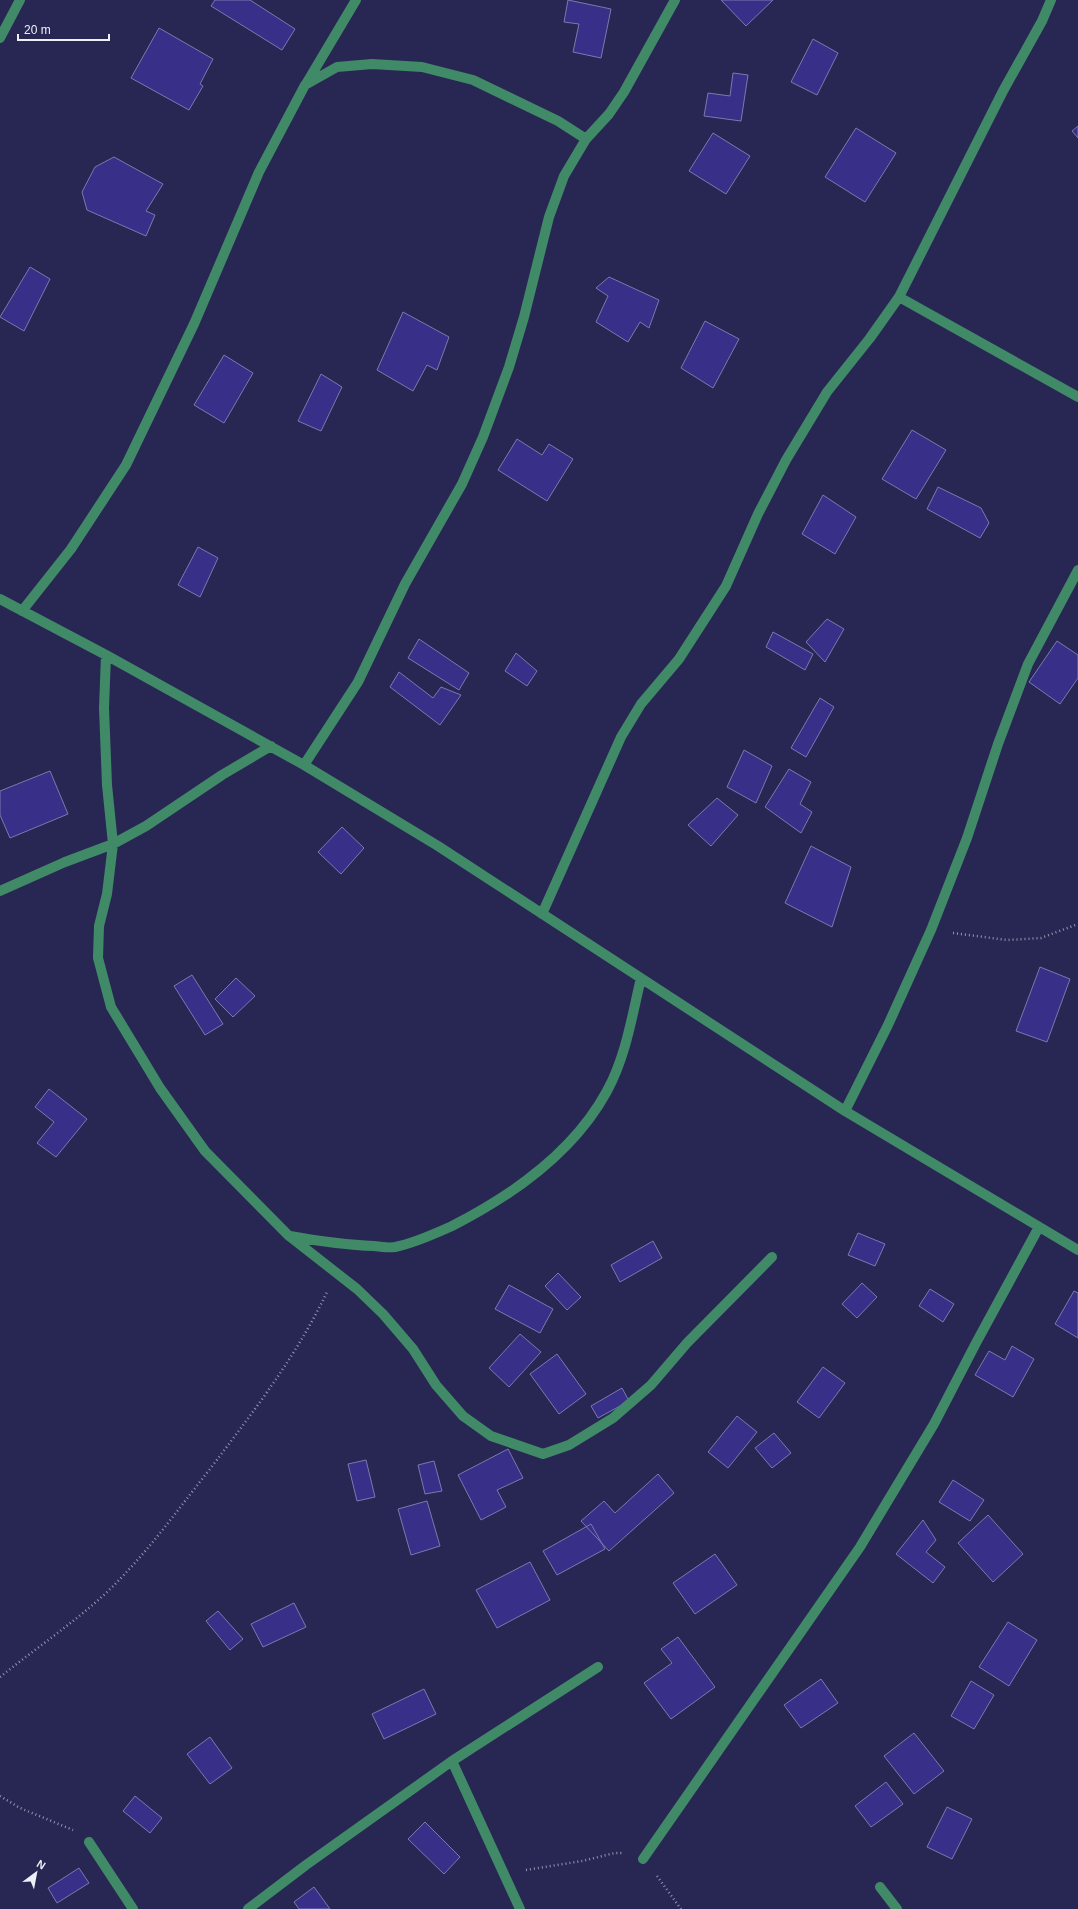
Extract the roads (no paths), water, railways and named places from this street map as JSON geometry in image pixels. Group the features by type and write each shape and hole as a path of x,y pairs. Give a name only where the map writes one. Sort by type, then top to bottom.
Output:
{"street":[{"path":"0,38 20,0"},
{"path":"22,611 71,549 126,465 194,324 259,172 305,85 356,0"},
{"path":"304,765 358,682 405,584 462,484 483,437 509,367 526,310 549,218 564,176 586,139 609,114 624,92 675,0"},
{"path":"542,914 621,737 641,704 679,659 726,586 758,514 786,460 827,392 870,338 899,297 1002,92 1042,21 1051,0"},
{"path":"305,85 337,67 372,64 422,68 474,80 558,121 586,139"},
{"path":"899,297 1078,397"},
{"path":"845,1111 888,1025 931,930 967,838 998,744 1028,664 1078,570"},
{"path":"0,600 106,655 304,765 438,846 845,1111 1078,1250"},
{"path":"106,655 105,716 107,785 113,844 107,894 99,926 98,958 111,1007 160,1088 205,1151 288,1235 357,1288 383,1314 413,1349 436,1385 463,1416 491,1436 543,1454 569,1445 613,1418 651,1385 687,1343 772,1257"},
{"path":"0,891 65,862 113,844 146,826 222,774 271,746"},
{"path":"288,1235 343,1245 394,1247 429,1237 469,1217 514,1190 550,1161 574,1136 607,1091 622,1057 641,978"},
{"path":"643,1859 860,1547 934,1424 1039,1227"},
{"path":"248,1909 313,1860 452,1761 598,1667"},
{"path":"452,1761 520,1909"},
{"path":"89,1842 133,1909"},
{"path":"880,1887 897,1909"}]}
